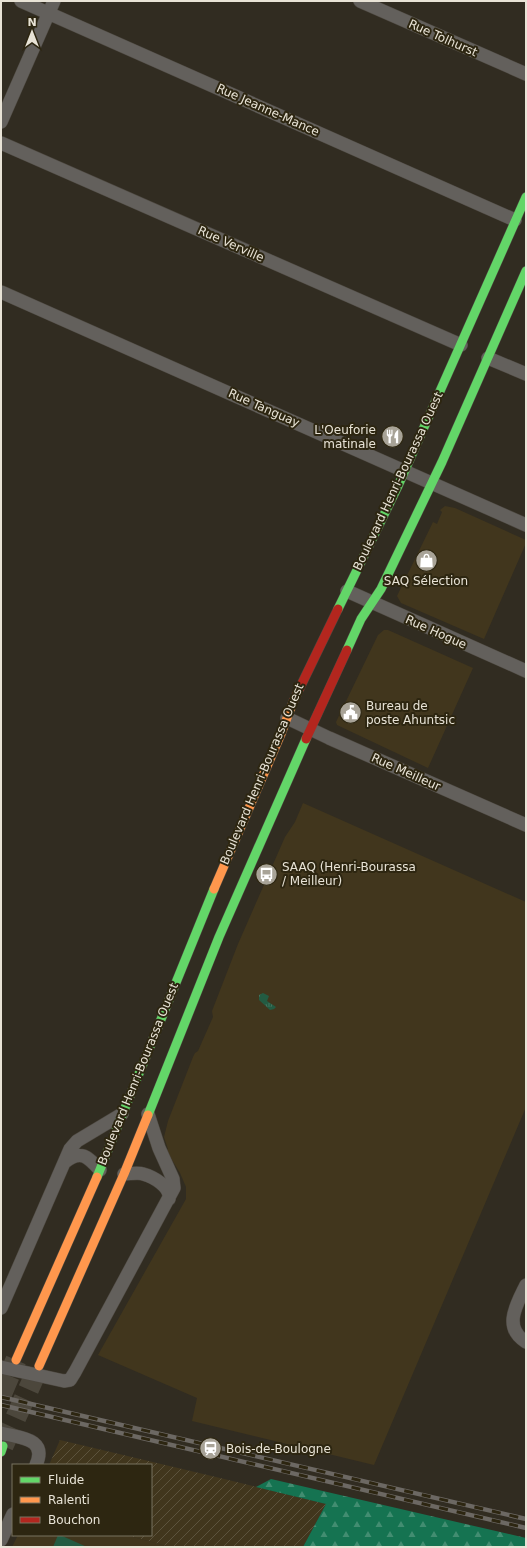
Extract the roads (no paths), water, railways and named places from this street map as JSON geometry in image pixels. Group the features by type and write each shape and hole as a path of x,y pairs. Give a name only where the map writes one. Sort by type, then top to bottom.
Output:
{"main road":[{"name":"Boulevard Henri-Bourassa Ouest","path":"16,1360 100,1170 207,904 287,718 295,696 404,471 526,197"},
{"name":"Boulevard Henri-Bourassa Ouest","path":"39,1366 124,1174 227,918 310,729 362,620 381,589 432,484 526,272"}],"street":[{"name":"Rue Jeanne-Mance","path":"21,1 52,7 516,220"},
{"name":"Rue Tolhurst","path":"360,1 526,74"},
{"path":"1,122 52,7"},
{"name":"Rue Verville","path":"1,142 461,345"},
{"name":"Rue Tanguay","path":"1,292 526,525"},
{"path":"488,358 526,374"},
{"name":"Rue Hogue","path":"346,591 526,671"},
{"name":"Rue Meilleur","path":"287,718 526,825"},
{"path":"1,1308 70,1149 76,1141 122,1114"},
{"name":"Boulevard Henri-Bourassa Ouest","path":"1,1367 61,1380 70,1380 174,1188 173,1178 159,1148 148,1114"},
{"path":"65,1162 74,1156 85,1156 100,1170"},
{"name":"Boulevard Henri-Bourassa Ouest","path":"124,1174 141,1174 151,1177 158,1181 167,1191 169,1199"},
{"path":"526,1285 514,1314 513,1325 516,1333 526,1342"},
{"path":"1,1433 29,1440 34,1443 38,1447 39,1455 36,1464"},
{"path":"1,1540 12,1516"}],"tunnel":[{"path":"1,1395 16,1360"},
{"path":"3,1446 39,1366"}],"railway":[{"path":"1,1397 526,1519"},
{"path":"1,1405 526,1528"}],"place":[{"name":"L'Oeuforie matinale","path":"392,437"},
{"name":"SAQ Sélection","path":"426,560"},
{"name":"Bureau de poste Ahuntsic","path":"351,713"},
{"name":"SAAQ (Henri-Bourassa / Meilleur)","path":"267,874"},
{"name":"Bois-de-Boulogne","path":"210,1449"}]}
